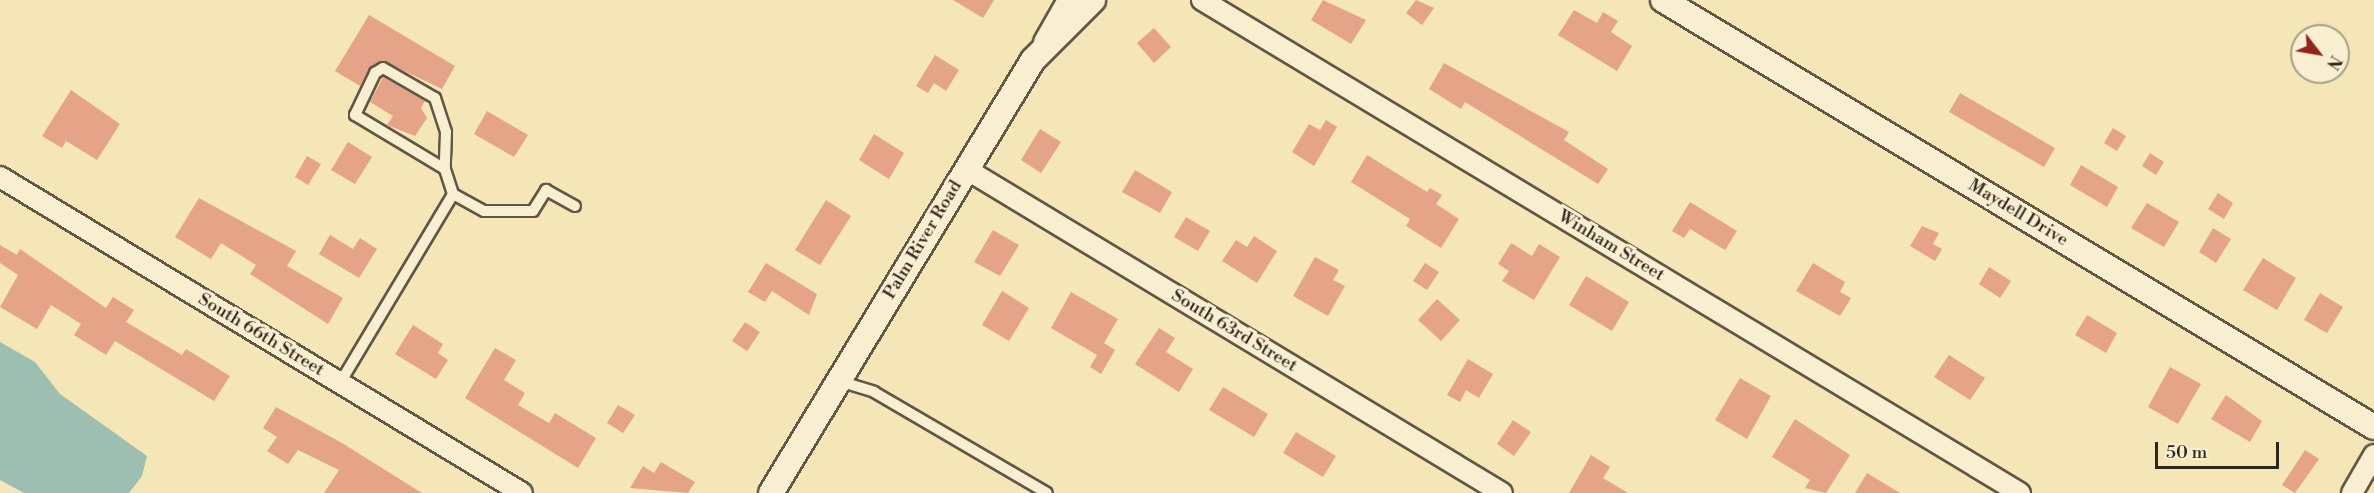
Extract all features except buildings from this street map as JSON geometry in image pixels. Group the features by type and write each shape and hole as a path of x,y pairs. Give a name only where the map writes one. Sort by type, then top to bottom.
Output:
{"street":[{"path":"1033,60 1068,0"},
{"name":"Palm River Road","path":"771,493 1033,60 1093,0"},
{"name":"Winham Street","path":"1202,0 2020,493"},
{"name":"Maydell Drive","path":"1663,0 2374,427"},
{"name":"South 63rd Street","path":"966,169 1502,493"},
{"name":"South 66th Street","path":"0,177 522,493"},
{"path":"2352,493 2374,455"}],"lane":[{"path":"445,169 355,115 375,73 383,68 435,99 446,132 445,169 453,194 484,211 533,211 546,190 575,206"},
{"path":"340,383 453,194"},
{"path":"838,381 874,392 1047,493"}],"shaded area":[{"path":"0,342 35,362 60,394 147,456 142,476 129,493 24,493 0,480"}]}
